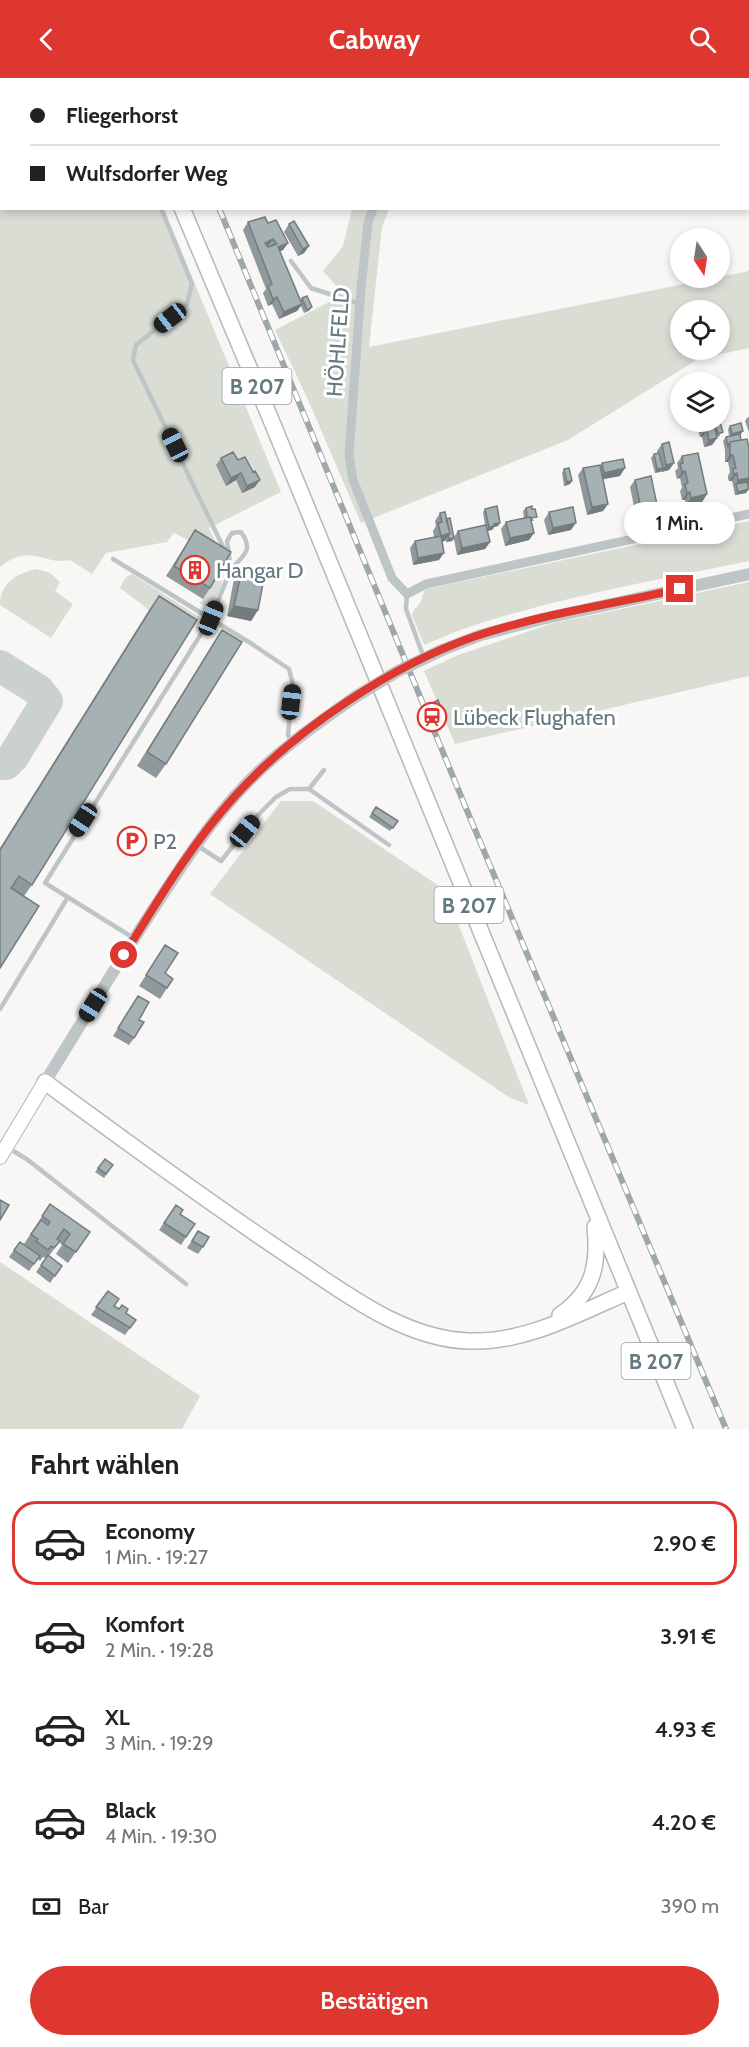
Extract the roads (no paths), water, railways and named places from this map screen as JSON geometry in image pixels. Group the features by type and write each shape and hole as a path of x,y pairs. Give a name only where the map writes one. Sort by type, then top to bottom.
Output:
{"main road":[{"name":"B 207","path":"183,210 331,563 593,1209 685,1429"},
{"path":"2,1153 45,1082 226,1214 341,1290 407,1327 437,1336 467,1341 501,1340 536,1331 628,1292"},
{"path":"536,1331 572,1308 585,1292 593,1275 597,1249 593,1209"}],"street":[{"name":"HÖHLFELD","path":"372,210 368,223 360,304 349,455 353,480 392,578 407,594"},
{"path":"407,594 426,584 749,514"},
{"path":"45,1082 134,938 196,844 236,795 292,742 332,713 398,671 481,635 542,619 749,574"}],"lane":[{"path":"162,210 192,284 188,304 136,345 133,360 229,559"},
{"path":"291,261 311,288 360,304"},
{"path":"134,938 45,883 211,618 231,569 247,551 248,542 241,531 232,533 227,541 231,569"},
{"path":"113,559 211,618 289,669 293,685 288,735 292,742"},
{"path":"407,594 406,609 426,663"},
{"path":"309,789 324,770"},
{"path":"196,844 221,861 257,816 276,797 290,789 309,789 388,845"},
{"path":"0,1009 68,897"},
{"path":"2,1153 28,1160 186,1284"}],"railway":[{"path":"220,210 463,801 726,1429"}],"place":[{"name":"Hangar D","path":"195,570"},
{"name":"Lübeck Flughafen","path":"432,717"},
{"name":"P2","path":"132,841"}]}
